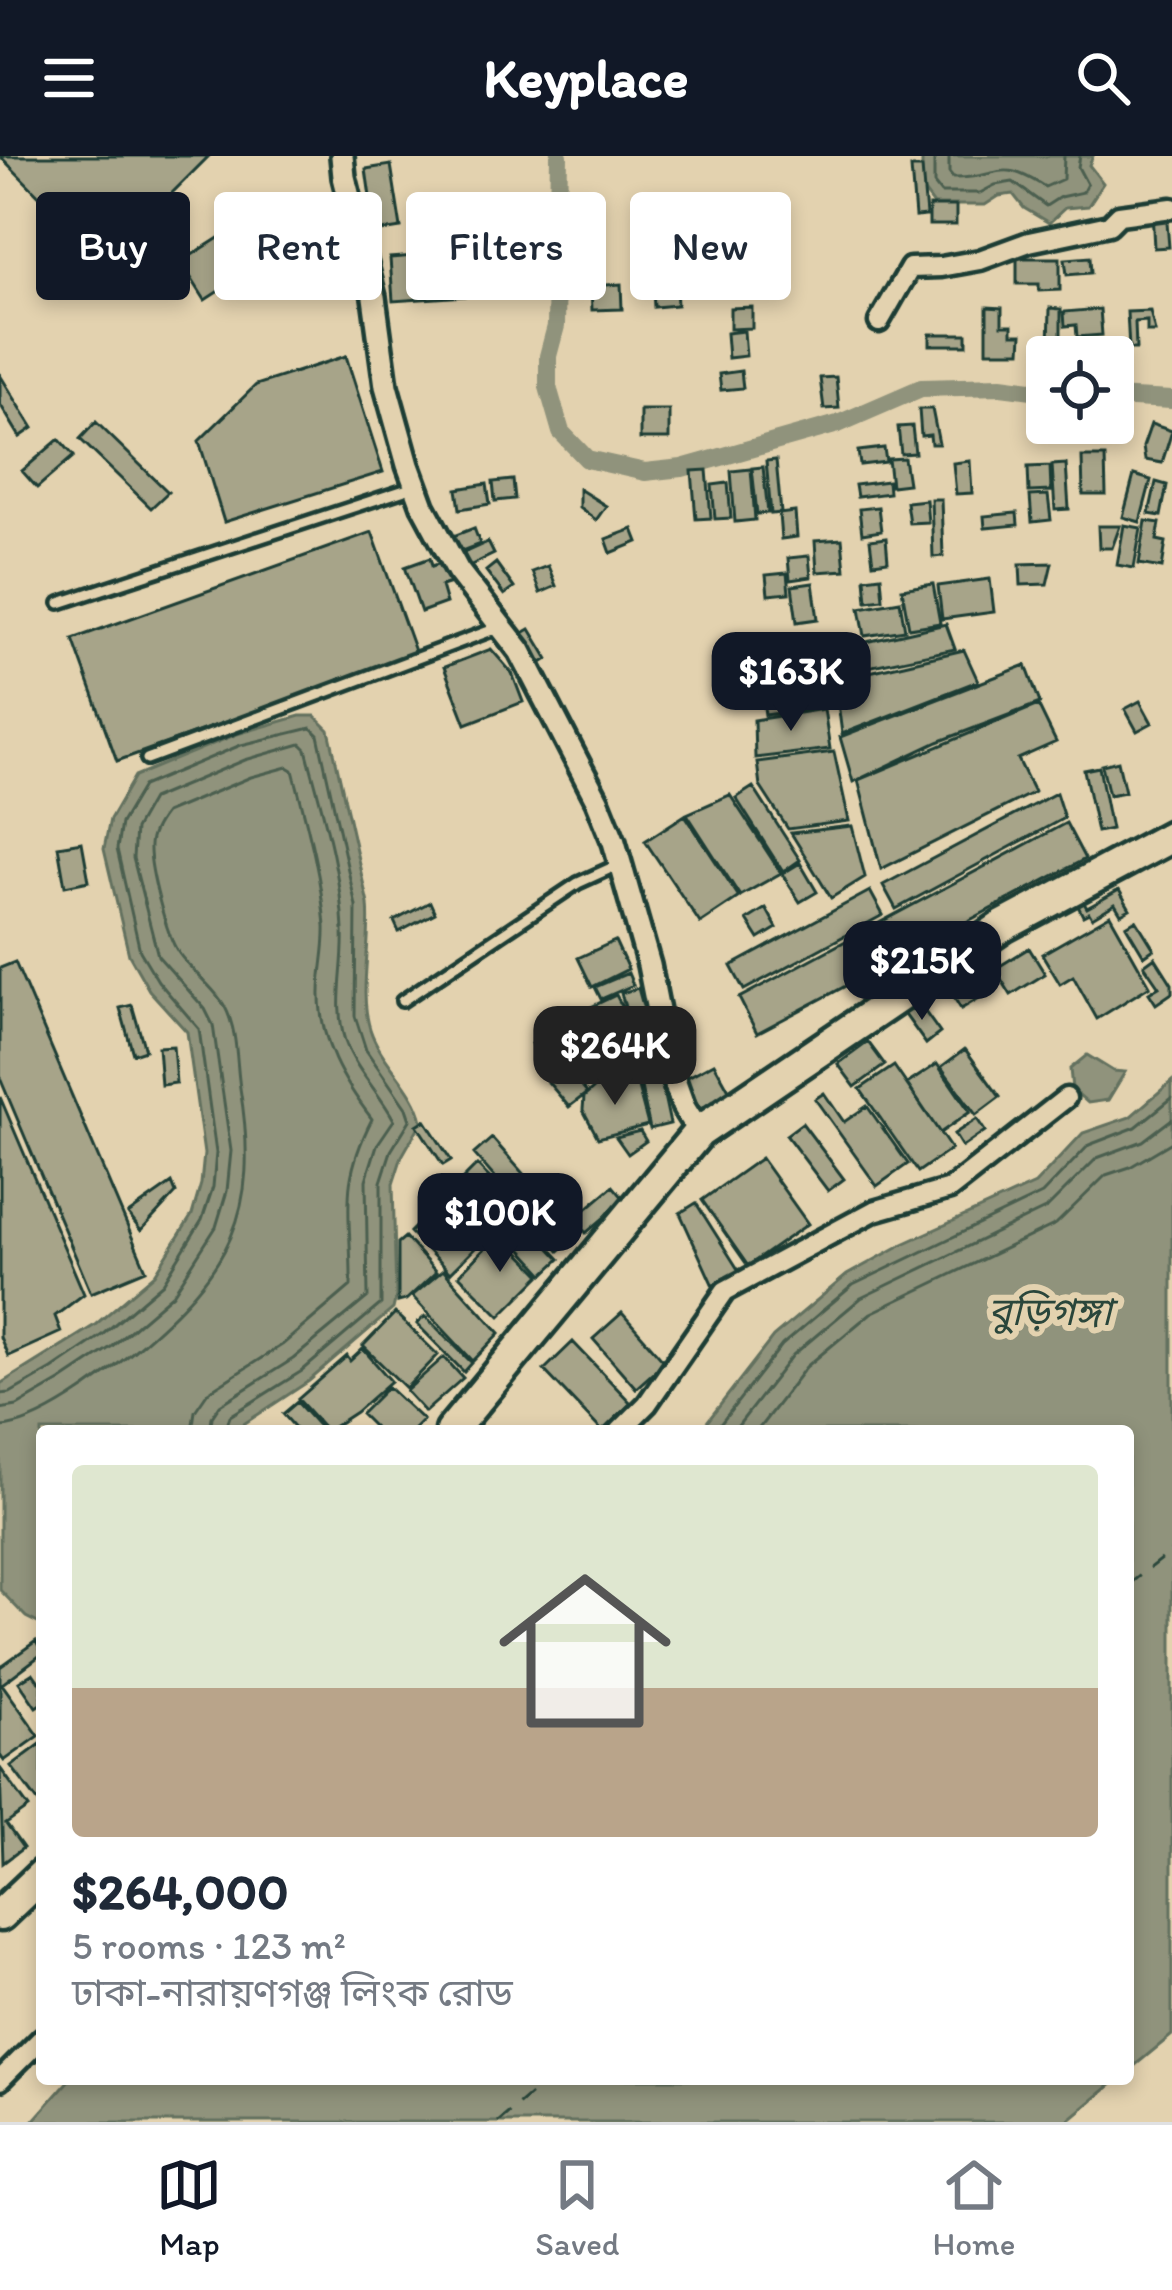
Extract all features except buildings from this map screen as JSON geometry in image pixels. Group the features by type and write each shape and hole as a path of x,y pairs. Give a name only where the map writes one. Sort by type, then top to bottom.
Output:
{"highway":[{"path":"456,1425 699,1132 1003,926 1161,842"},
{"path":"0,1915 36,1881"}],"street":[{"path":"342,156 374,296 389,402 416,486 458,571 520,651 579,760 620,864 663,1023 669,1066 684,1108 699,1132"},
{"path":"879,322 910,268 980,260 1029,242 1109,225 1119,215 1172,208"},
{"path":"626,1425 647,1404 725,1292 874,1211 950,1189 1066,1098"},
{"path":"0,2080 36,2044"}],"lane":[{"path":"60,604 416,486"},
{"path":"147,758 500,627"},
{"path":"402,1001 578,883 620,864"}],"water":[{"path":"922,156 1093,156 1089,165 1103,183 1088,206 1065,208 1049,223 1024,208 1013,194 985,205 934,205 922,189"},
{"path":"300,716 315,716 329,730 368,904 365,999 370,1029 422,1121 393,1184 396,1296 393,1309 309,1381 242,1425 36,1425 36,1622 0,1590 0,1384 95,1325 155,1274 192,1215 204,1154 187,1032 149,990 129,955 104,849 110,819 135,776 237,734"},
{"path":"1087,1055 1113,1071 1125,1072 1108,1100 1088,1103 1072,1089 1070,1069"},
{"name":"বুড়িগঙ্গা","path":"1172,1081 1172,2035 1134,2066 1134,1425 705,1425 773,1337 847,1275 1035,1184 1083,1133 1130,1117"},
{"path":"65,2085 1111,2085 1066,2122 32,2122"}],"waterway":[{"path":"559,156 556,326 548,356 548,387 561,432 587,459 645,472 682,468 838,424 921,388 1026,389"},
{"path":"1134,398 1172,400"}],"ferry route":[{"path":"1134,1580 1172,1550"},
{"path":"498,2122 541,2085"}]}
